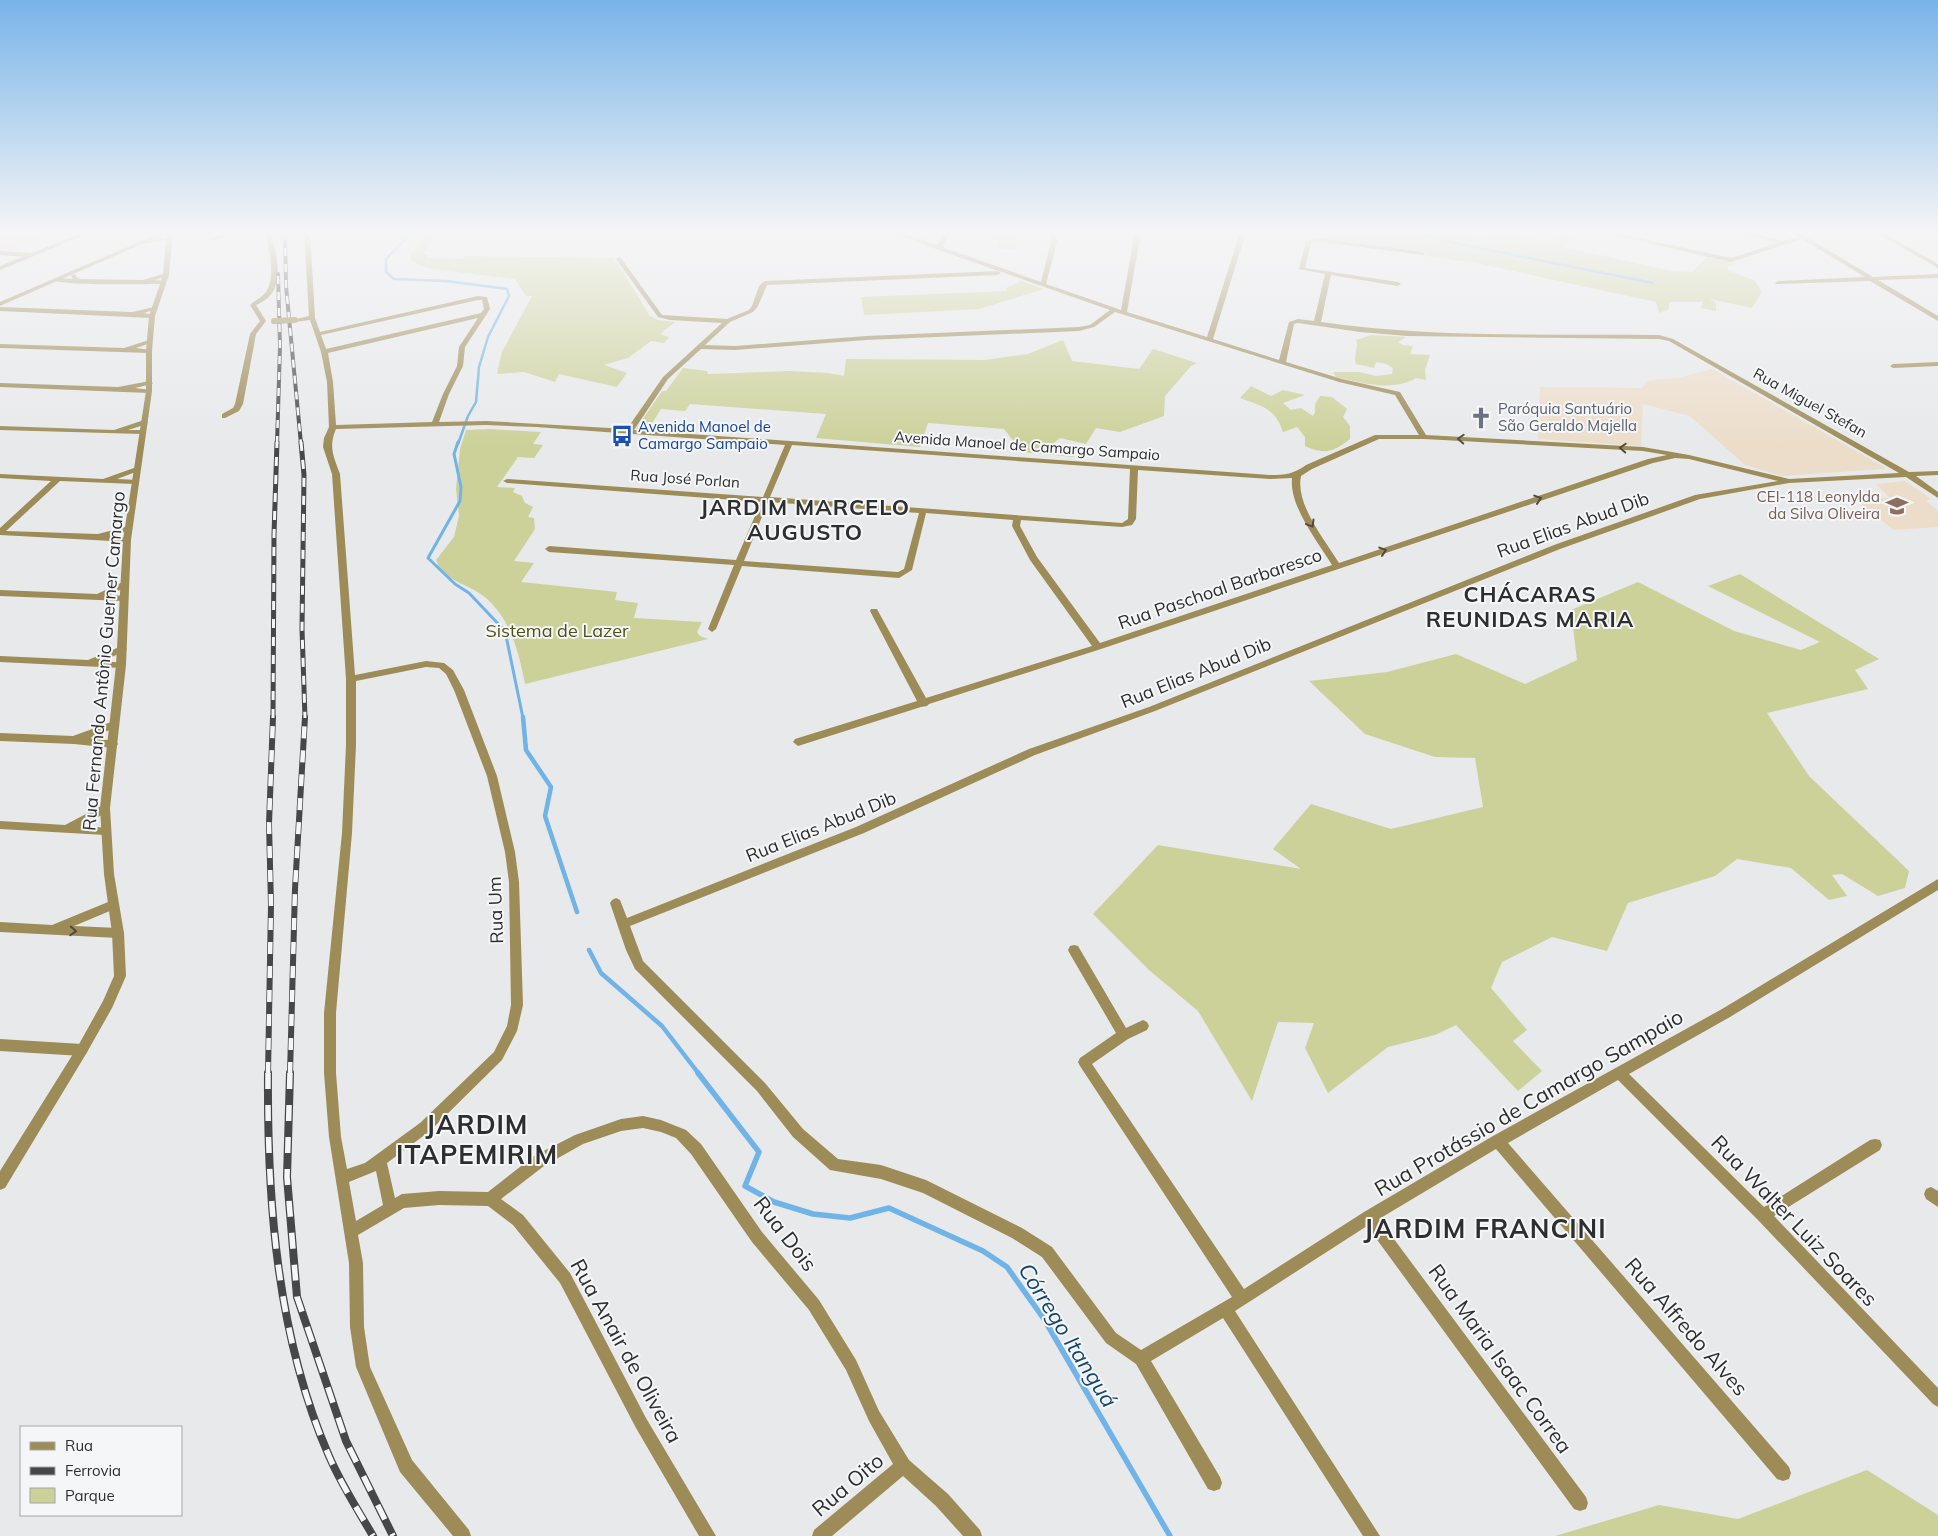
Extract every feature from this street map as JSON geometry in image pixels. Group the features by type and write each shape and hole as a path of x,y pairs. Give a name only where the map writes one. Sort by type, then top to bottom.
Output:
{"street":[{"name":"Rua Fernando Antônio Guerner Camargo","path":"0,1183 82,1050 108,1004 120,976 118,934 105,831 105,808 121,664 127,540 149,387 149,346 153,312 156,304"},
{"path":"255,304 253,305 263,321"},
{"path":"311,304 312,318 324,352 330,382 333,427 328,438 327,447 336,474 351,679 347,833 330,1014 330,1073 336,1137 356,1263 357,1327 363,1367 406,1466 463,1536"},
{"path":"318,334 453,304"},
{"path":"435,424 446,394 460,366 462,347 487,308 487,304"},
{"path":"651,304 660,316 728,321"},
{"path":"630,431 665,378 728,321 750,311 757,304"},
{"path":"1096,304 1341,381 1398,393 1424,437"},
{"path":"1124,313 1126,304"},
{"path":"1209,340 1220,304"},
{"path":"1282,363 1290,323 1293,321 1317,324 1321,304"},
{"path":"1912,304 1938,319"},
{"path":"0,309 132,314 153,312"},
{"path":"700,347 735,348 866,338 1079,330 1092,326 1114,310"},
{"path":"324,352 482,316"},
{"path":"225,416 236,409 239,404 253,334 263,321 312,318"},
{"name":"Rua Miguel Stefan","path":"1317,324 1407,334 1666,338 1907,474 1938,496"},
{"path":"0,346 125,350 149,346"},
{"path":"1893,366 1938,364"},
{"path":"0,386 118,390 149,387"},
{"name":"Avenida Manoel de Camargo Sampaio","path":"333,427 476,423 536,425 1284,479 1297,479 1309,467 1378,437 1424,437 1643,449 1688,457 1789,481 1938,473"},
{"path":"0,428 115,432 143,427"},
{"path":"712,629 789,443"},
{"path":"1643,449 1650,455 1651,461"},
{"name":"Rua Paschoal Barbaresco","path":"798,742 924,704 1098,647 1651,461 1675,456 1688,457"},
{"name":"Rua José Porlan","path":"507,481 766,498 1122,526 1129,523 1132,519 1134,467"},
{"path":"104,481 137,470"},
{"path":"0,476 135,482"},
{"name":"Avenida Manoel de Camargo Sampaio","path":"1270,477 1297,479"},
{"path":"0,532 59,478"},
{"path":"1297,479 1298,504 1337,566"},
{"name":"Rua Elias Abud Dib","path":"623,924 860,830 1032,752 1152,709 1557,547 1698,497 1789,481"},
{"path":"549,549 899,575 908,570 923,511"},
{"path":"1018,517 1016,526 1033,558 1098,647"},
{"path":"98,537 129,528"},
{"path":"0,532 127,540"},
{"path":"98,597 124,584"},
{"path":"0,593 123,598"},
{"path":"874,611 924,704"},
{"path":"89,663 122,649"},
{"path":"0,659 121,664"},
{"name":"Rua Um","path":"342,1178 369,1168 425,1127 498,1056 513,1027 517,1005 514,882 510,852 492,776 459,690 450,672 441,665 426,664 351,679"},
{"path":"74,740 114,725"},
{"path":"0,737 74,740 113,744"},
{"path":"66,829 105,808"},
{"path":"0,825 105,831"},
{"name":"Rua Protássio de Camargo Sampaio","path":"1142,1359 1242,1299 1369,1217 1498,1141 1726,1013 1938,884"},
{"path":"616,903 639,965 761,1087 798,1133 835,1165 881,1172 926,1187 1017,1233 1047,1252 1111,1338 1142,1359 1214,1483"},
{"path":"53,930 113,905"},
{"path":"0,927 118,934"},
{"path":"1074,950 1124,1035"},
{"path":"1143,1026 1124,1035 1084,1062 1242,1299"},
{"path":"0,1045 82,1050"},
{"name":"Rua Walter Luiz Soares","path":"1620,1072 1763,1214 1938,1399"},
{"name":"Rua Dois","path":"490,1199 539,1161 580,1139 622,1125 643,1122 681,1134 696,1149 757,1237 814,1305 851,1365 874,1416 903,1466 942,1500 974,1536"},
{"name":"Rua Alfredo Alves","path":"1498,1141 1783,1473"},
{"path":"1763,1214 1875,1145"},
{"path":"380,1160 390,1208"},
{"path":"350,1232 402,1201 430,1198 490,1199"},
{"name":"Rua Anair de Oliveira","path":"490,1199 518,1220 565,1278 641,1422 708,1536"},
{"name":"Rua Maria Isaac Correa","path":"1369,1217 1580,1503"},
{"path":"1225,1308 1372,1536"},
{"name":"Rua Oito","path":"820,1536 903,1466"}],"shaded area":[{"path":"1712,369 1885,469 1782,476 1745,465 1690,416 1643,404 1641,446 1538,439 1540,387 1642,388 1647,381 1682,377"},
{"name":"CEI-118 Leonylda da Silva Oliveira","path":"1905,481 1931,499 1926,501 1938,511 1938,527 1894,530 1856,500 1890,498 1876,484"}],"green space":[{"path":"528,304 642,304 650,316 658,320 675,322 660,334 669,337 664,343 651,341 628,358 604,365 627,373 617,387 559,374 555,382 524,372 497,374 502,352"},
{"path":"862,304 996,304 979,309 864,315"},
{"path":"1656,304 1669,304 1669,309 1659,313"},
{"path":"1702,304 1716,304 1716,311 1701,308"},
{"path":"1732,304 1755,304 1752,308"},
{"path":"1371,335 1406,337 1398,342 1403,345 1413,346 1410,354 1430,355 1425,370 1426,380 1416,378 1397,385 1377,385 1336,377 1333,372 1359,372 1376,376 1392,374 1393,368 1386,364 1376,362 1374,368 1356,364 1356,340"},
{"path":"1063,340 1072,361 1139,369 1153,349 1197,363 1191,366 1165,396 1164,416 1120,432 1096,428 1086,444 1060,438 1050,446 1075,457 1022,452 1004,429 928,423 920,447 816,438 826,414 690,404 685,411 661,409 648,430 636,429 662,391 666,391 683,368 707,371 708,374 790,371 828,373 844,376 846,359 984,360 1028,354"},
{"path":"1251,386 1271,396 1283,390 1305,395 1283,403 1291,410 1301,408 1313,416 1315,404 1320,396 1332,397 1347,409 1343,417 1350,426 1350,439 1329,451 1318,451 1305,446 1305,437 1297,427 1283,432 1276,418 1267,409 1240,398"},
{"name":"Sistema de Lazer","path":"490,429 541,432 533,444 543,445 534,458 518,457 497,487 515,488 513,492 522,496 525,503 533,507 528,517 534,518 535,529 514,561 534,563 521,582 617,592 615,600 638,603 634,618 702,622 697,632 700,636 708,639 525,684 517,649 502,616 481,594 443,573 436,560 454,537 459,516 456,489 460,449 466,430"},
{"path":"1740,574 1879,659 1855,670 1868,689 1767,713 1809,776 1909,871 1905,888 1878,896 1842,874 1832,875 1847,896 1829,900 1791,868 1737,859 1715,876 1628,903 1607,951 1552,937 1502,962 1491,988 1527,1030 1513,1041 1542,1071 1518,1091 1456,1025 1435,1035 1388,1047 1328,1093 1305,1048 1314,1023 1278,1022 1252,1101 1198,1011 1149,970 1093,914 1158,845 1301,869 1273,849 1311,804 1391,829 1483,807 1475,758 1435,757 1365,734 1309,681 1387,672 1456,654 1525,684 1577,660 1571,610 1638,582 1734,631 1801,650 1820,642 1708,586"},
{"path":"1867,1470 1938,1515 1938,1536 1555,1536 1659,1505 1738,1519"}],"waterway":[{"name":"Córrego Itanguá","path":"458,444 468,416 476,402 479,367 488,337 505,304"},
{"name":"Córrego Itanguá","path":"458,442 454,454 461,487 460,501 428,558 455,584 469,593 505,631 523,718"},
{"name":"Córrego Itanguá","path":"523,717 526,750 551,787 545,816 577,912"},
{"name":"Córrego Itanguá","path":"589,950 601,973 662,1026 699,1074"},
{"name":"Córrego Itanguá","path":"698,1073 759,1152 745,1186 774,1202 813,1214 850,1218 889,1208 983,1251 1007,1267 1044,1319 1170,1536"}],"railway":[{"path":"277,444 280,346 279,304"},
{"path":"288,304 301,444"},
{"path":"273,718 274,535 277,442"},
{"path":"301,442 304,475 302,629 305,717"},
{"path":"268,1074 271,905 269,824 273,717"},
{"path":"290,1074 295,889 305,717"},
{"path":"290,1073 287,1177 297,1297 346,1441 393,1536"},
{"path":"268,1074 268,1122 273,1219 287,1317 297,1364 311,1411 329,1456 344,1487 373,1536"}],"place":[{"name":"Paróquia Santuário São Geraldo Majella","path":"1481,418"},
{"name":"Avenida Manoel de Camargo Sampaio","path":"622,436"},
{"name":"CEI-118 Leonylda da Silva Oliveira","path":"1897,506"}],"district":[{"name":"JARDIM MARCELO AUGUSTO","path":"805,520"},
{"name":"CHÁCARAS REUNIDAS MARIA","path":"1530,606"},
{"name":"JARDIM ITAPEMIRIM","path":"477,1140"},
{"name":"JARDIM FRANCINI","path":"1485,1229"}]}
